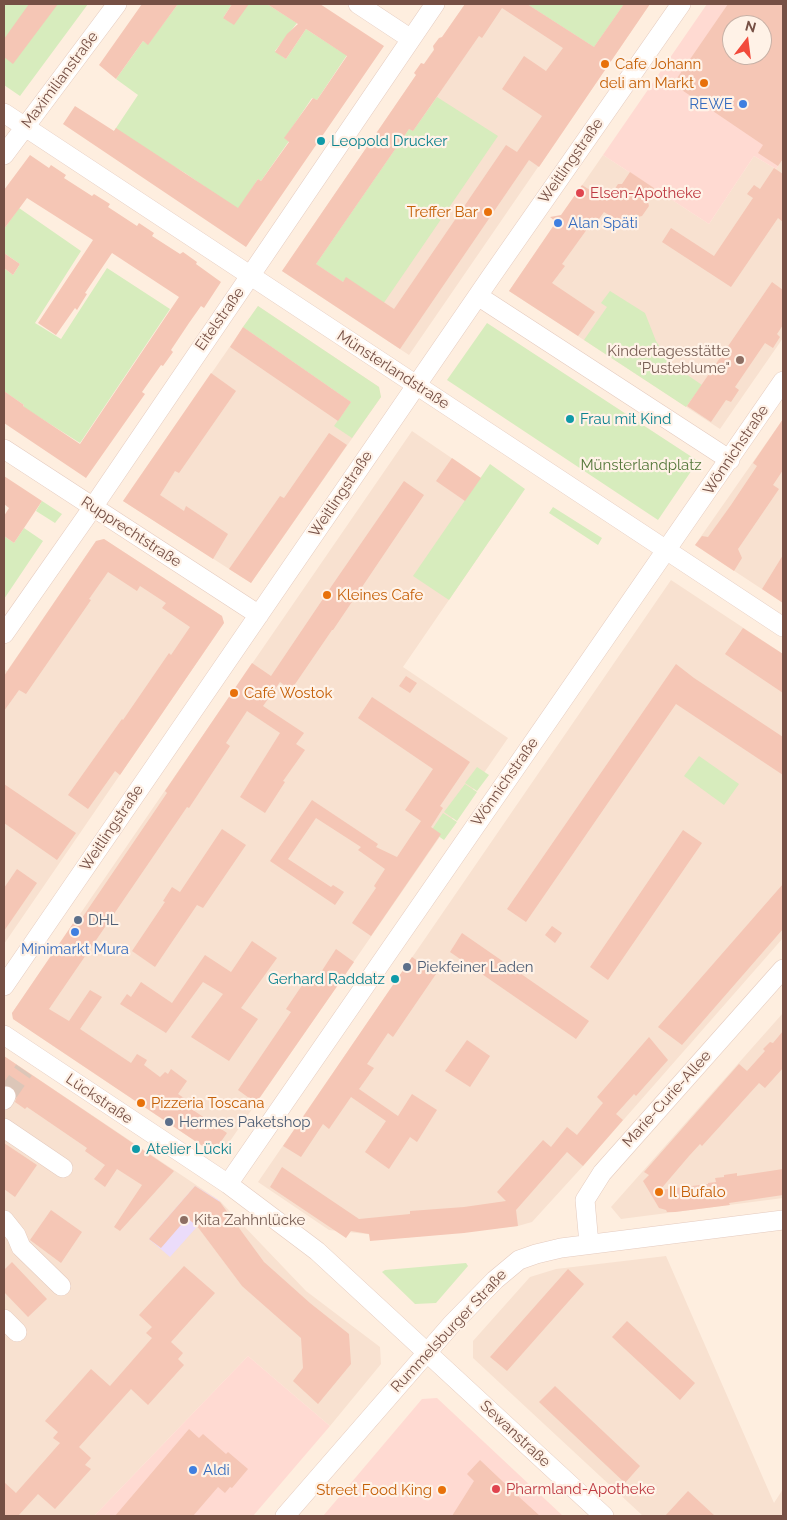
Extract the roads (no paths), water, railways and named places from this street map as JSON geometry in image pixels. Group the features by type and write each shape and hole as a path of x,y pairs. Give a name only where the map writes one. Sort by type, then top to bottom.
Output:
{"street":[{"name":"Maximilianstraße","path":"4,156 117,4"},
{"path":"358,4 411,39"},
{"name":"Eitelstraße","path":"4,634 93,507 436,4"},
{"name":"Weitlingstraße","path":"4,986 416,385 681,4"},
{"name":"Münsterlandstraße","path":"4,113 783,627"},
{"path":"478,296 730,460"},
{"name":"Wönnichstraße","path":"228,1184 783,381"},
{"name":"Rupprechtstraße","path":"4,450 258,615"},
{"name":"Marie-Curie-Allee","path":"588,1244 585,1200 602,1173 783,969"},
{"name":"Lückstraße","path":"4,1035 228,1184 317,1251 426,1352"},
{"path":"4,1128 63,1168"},
{"path":"4,1220 16,1235 21,1247 61,1286"},
{"name":"Rummelsburger Straße","path":"285,1516 426,1352 495,1280 519,1260 536,1254 588,1244 783,1220"},
{"name":"Sewanstraße","path":"426,1352 604,1516"}],"tunnel":[{"path":"6,1096 24,1070"}],"place":[{"name":"Cafe Johann","path":"605,64"},
{"name":"deli am Markt","path":"704,83"},
{"name":"REWE","path":"743,104"},
{"name":"Leopold Drucker","path":"321,141"},
{"name":"Elsen-Apotheke","path":"580,193"},
{"name":"Treffer Bar","path":"488,212"},
{"name":"Alan Späti","path":"558,223"},
{"name":"Kindertagesstätte \"Pusteblume\"","path":"740,360"},
{"name":"Frau mit Kind","path":"570,419"},
{"name":"Kleines Cafe","path":"327,595"},
{"name":"Café Wostok","path":"234,693"},
{"name":"DHL","path":"78,920"},
{"name":"Minimarkt Mura","path":"75,932"},
{"name":"Piekfeiner Laden","path":"407,967"},
{"name":"Gerhard Raddatz","path":"395,979"},
{"name":"Pizzeria Toscana","path":"141,1103"},
{"name":"Hermes Paketshop","path":"169,1122"},
{"name":"Atelier Lücki","path":"136,1149"},
{"name":"Il Bufalo","path":"659,1192"},
{"name":"Kita Zahhnlücke","path":"184,1220"},
{"name":"Aldi","path":"193,1470"},
{"name":"Pharmland-Apotheke","path":"496,1489"},
{"name":"Street Food King","path":"442,1490"}],"park label":[{"name":"Münsterlandplatz","path":"641,465"}]}
